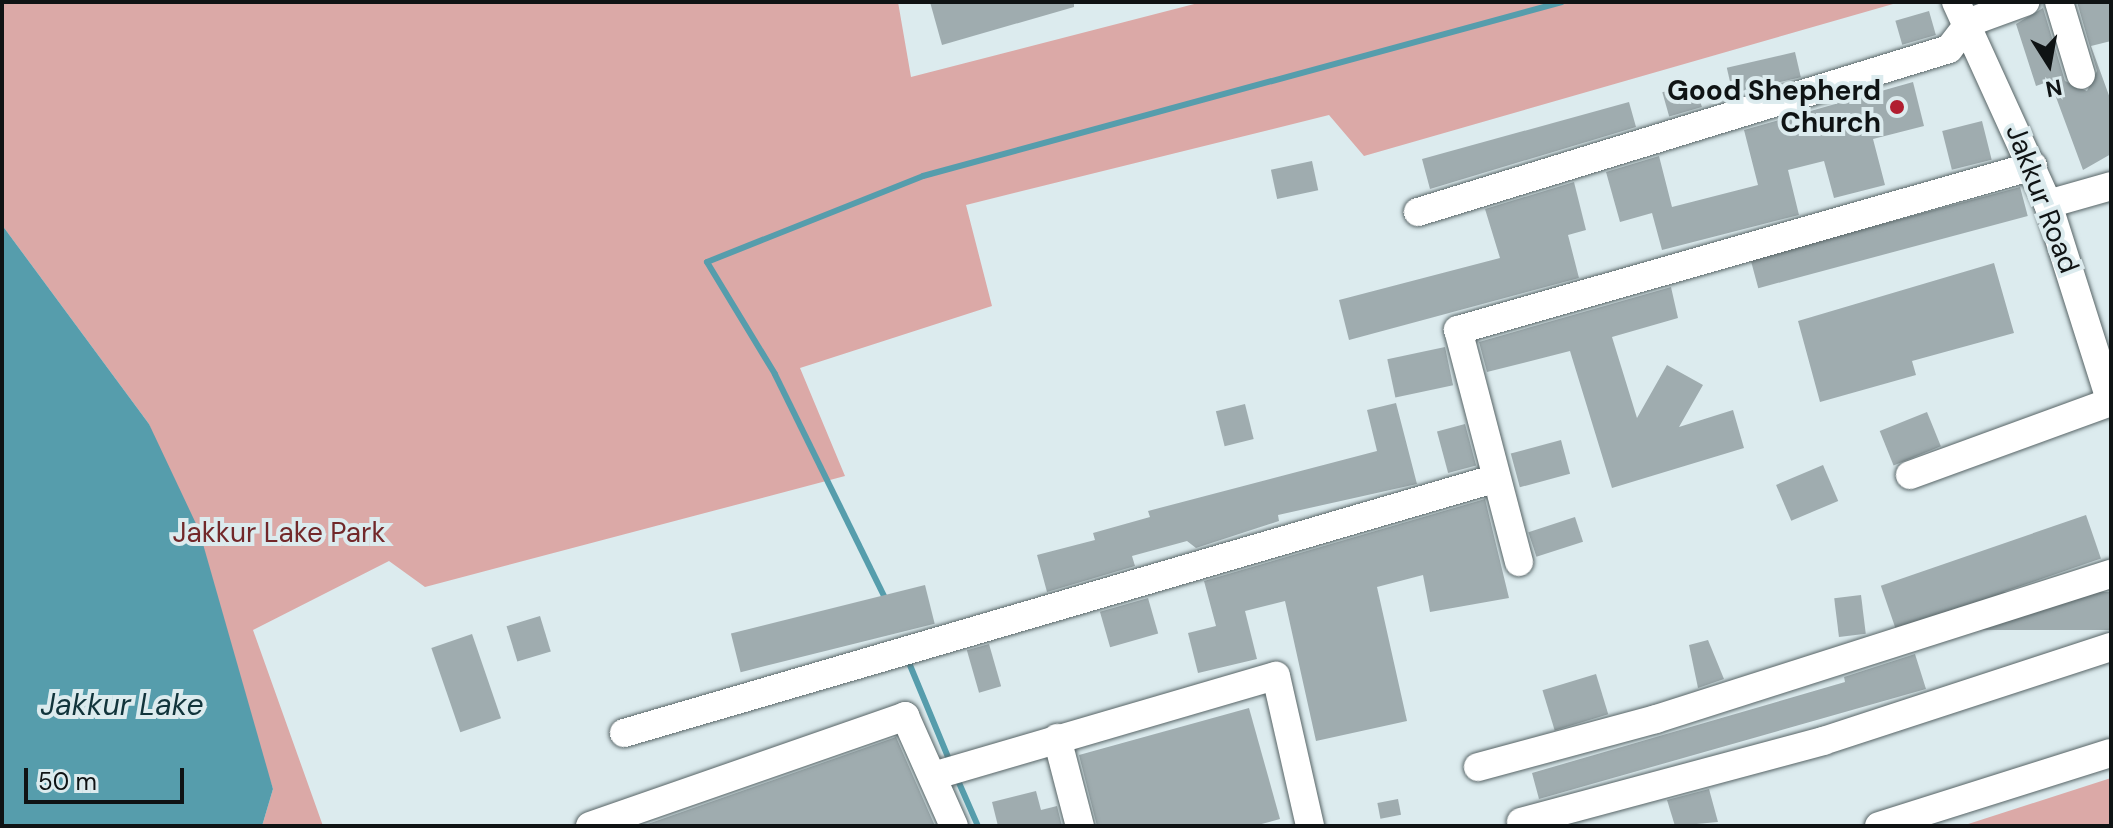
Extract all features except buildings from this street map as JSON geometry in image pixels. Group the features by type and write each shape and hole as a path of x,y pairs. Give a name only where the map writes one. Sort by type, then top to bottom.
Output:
{"street":[{"path":"1418,212 1949,49 1963,12 2025,2"},
{"path":"2059,2 2081,75"},
{"name":"Jakkur Road","path":"1963,12 2048,204 2111,402"},
{"path":"1519,562 1458,330 2033,166"},
{"path":"2048,204 2111,186"},
{"path":"1910,475 2111,402"},
{"path":"624,733 1497,478"},
{"path":"1478,767 1656,719 2111,574"},
{"path":"1521,822 1837,737 2111,647"},
{"path":"936,775 1276,676 1310,826"},
{"path":"590,826 905,716 936,775 954,826"},
{"path":"1057,738 1080,826"},
{"path":"1879,826 2111,753"}],"green space":[{"name":"Jakkur Lake Park","path":"2,2 898,2 911,77 1202,2 1900,2 1364,156 1329,115 966,205 992,306 800,368 845,476 425,587 389,561 253,630 323,826 262,826 273,789 149,424 2,225"},
{"path":"2111,778 2111,826 1962,826"}],"water":[{"name":"Jakkur Lake","path":"2,225 149,424 199,530 273,789 262,826 2,826"}],"waterway":[{"path":"887,602 775,374 707,262 923,176 1562,2"},
{"path":"907,658 950,762"},
{"path":"956,776 978,826"}],"place":[{"name":"Good Shepherd Church","path":"1897,107"}]}
